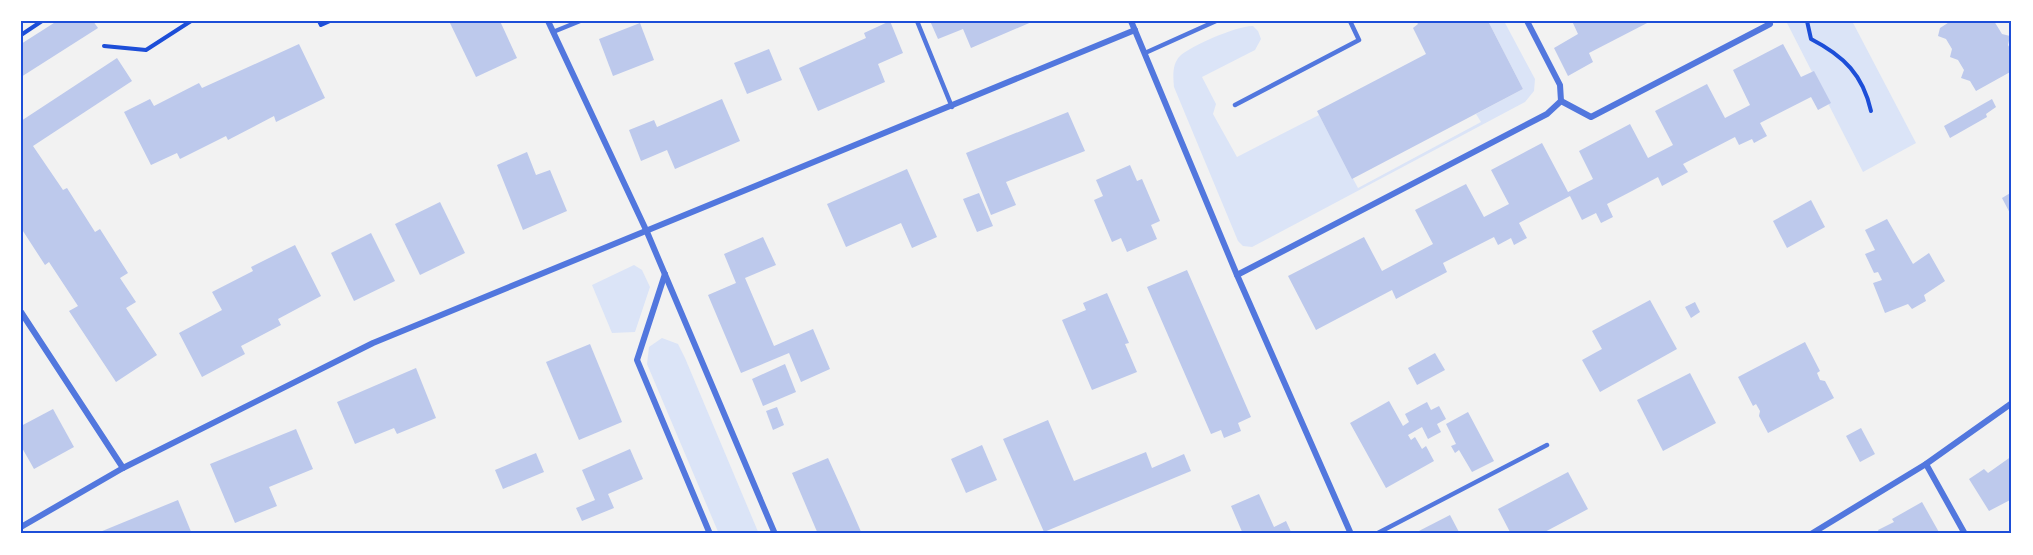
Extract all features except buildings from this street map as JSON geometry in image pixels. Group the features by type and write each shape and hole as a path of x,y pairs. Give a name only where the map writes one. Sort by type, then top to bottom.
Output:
{"street":[{"path":"548,21 647,232 775,534"},
{"path":"1131,21 1237,275 1351,534"},
{"path":"1527,21 1560,85 1562,101"},
{"path":"1562,101 1590,117 1770,24"},
{"path":"21,527 123,468 373,343 1135,30"},
{"path":"1237,275 1547,114 1562,101"},
{"path":"665,273 637,360 710,534"},
{"path":"21,312 123,468"},
{"path":"1811,534 1926,464 2012,403"},
{"path":"1926,464 1965,534"}],"lane":[{"path":"553,32 580,21"},
{"path":"916,21 952,107"},
{"path":"1145,53 1216,21"},
{"path":"1234,105 1359,40 1350,21"},
{"path":"1376,534 1547,445"}],"path":[{"path":"21,35 42,21"},
{"path":"104,46 146,50 191,21"},
{"path":"319,21 321,25 330,21"},
{"path":"1807,21 1811,39 1830,49 1851,65 1867,90 1871,111"}],"shaded area":[{"path":"1488,21 1504,21 1535,79 1534,91 1525,102 1252,247 1243,246 1238,241 1174,87 1174,67 1180,56 1215,37 1253,26 1261,39 1255,50 1202,77 1216,104 1213,114 1237,157 1319,115 1358,188 1481,122 1476,114 1523,89"},
{"path":"1786,21 1852,21 1916,143 1863,172"},
{"path":"634,265 642,270 650,287 635,332 612,333 592,285"},
{"path":"662,338 678,344 685,358 759,534 719,534 647,364 649,347"}]}
